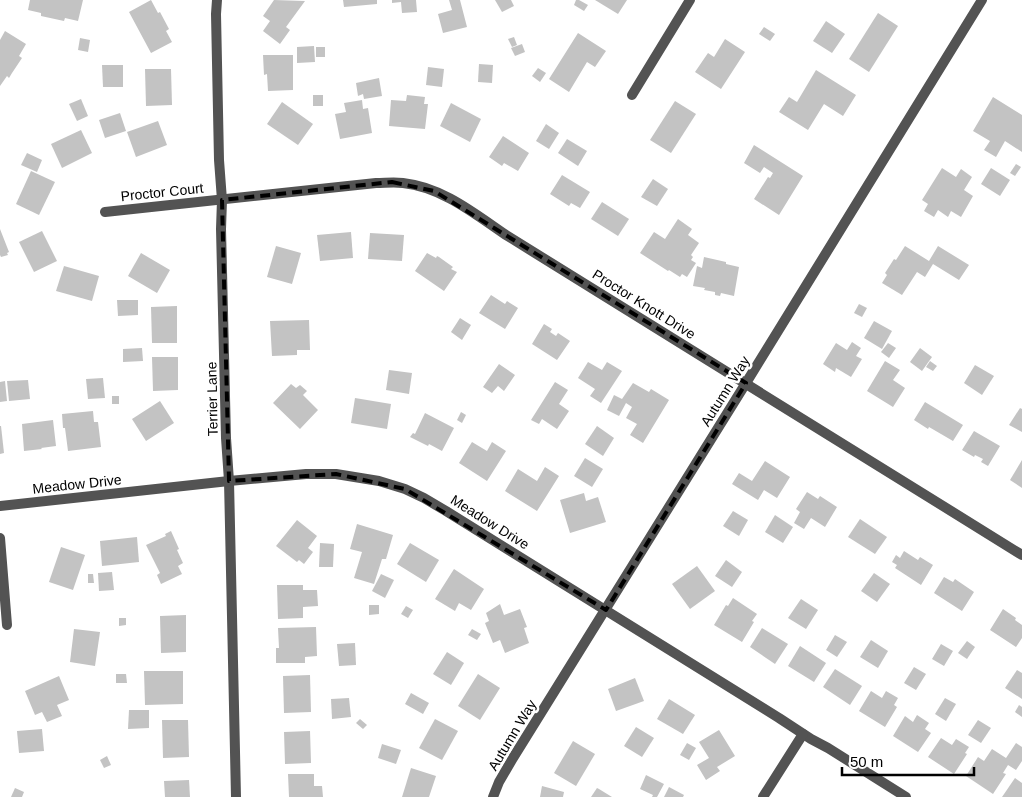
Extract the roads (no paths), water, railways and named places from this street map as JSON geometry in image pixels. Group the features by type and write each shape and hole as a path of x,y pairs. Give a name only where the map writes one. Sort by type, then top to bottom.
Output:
{"street":[{"name":"Terrier Lane","path":"217,0 219,150 222,200 221,229 236,797"},
{"path":"632,95 690,0"},
{"name":"Autumn Way","path":"493,797 499,782 513,758 982,0"},
{"name":"Proctor Knott Drive","path":"222,200 392,182 412,184 434,191 462,205 506,235 1022,555"},
{"name":"Proctor Court","path":"105,212 222,200"},
{"name":"Meadow Drive","path":"0,506 306,474 336,474 379,481 404,489 446,510 906,797"},
{"path":"0,538 8,625"},
{"path":"763,797 803,734"}]}
